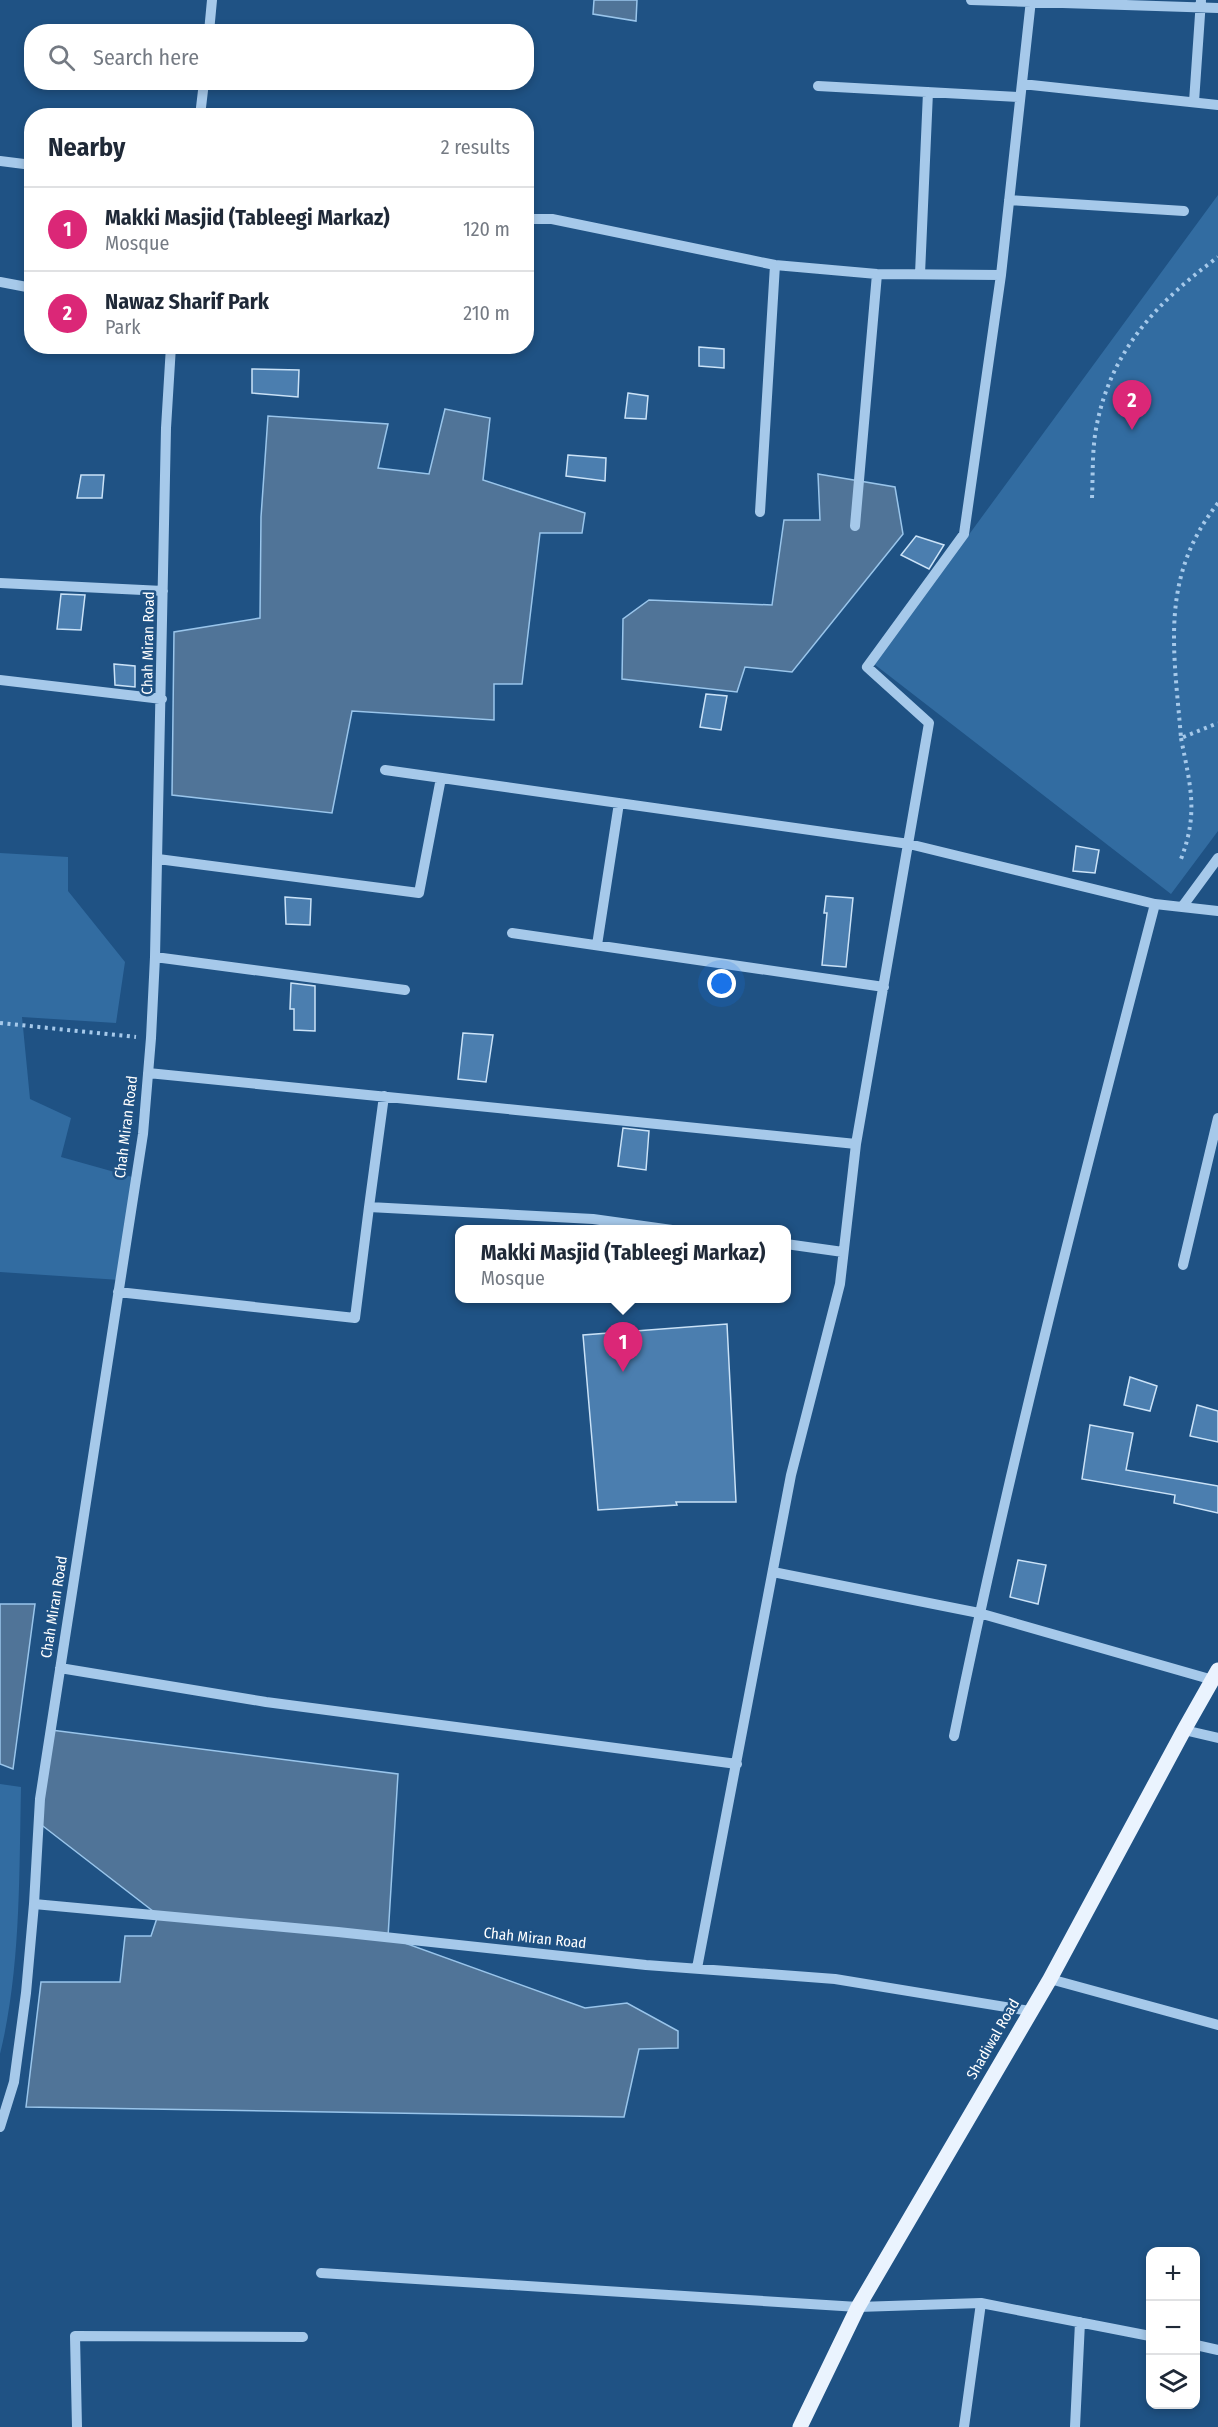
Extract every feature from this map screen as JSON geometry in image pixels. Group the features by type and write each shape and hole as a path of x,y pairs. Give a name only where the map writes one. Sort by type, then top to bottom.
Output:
{"main road":[{"name":"Shadiwal Road","path":"800,2427 858,2307 1050,1979 1215,1675"}],"street":[{"path":"210,24 212,0"},
{"path":"970,0 1201,4 1218,9"},
{"path":"697,1968 792,1475 840,1284 856,1144 929,723 867,667 964,534 1001,275 1030,1"},
{"path":"1194,102 1201,4"},
{"path":"1022,84 1218,105"},
{"path":"818,86 1020,97"},
{"path":"201,108 203,90"},
{"path":"920,274 928,92"},
{"path":"0,161 24,164"},
{"path":"1009,200 1184,211"},
{"path":"534,219 552,219 775,265 877,274 1001,275"},
{"path":"760,512 775,265"},
{"path":"855,526 877,274"},
{"path":"0,282 24,286"},
{"name":"Chah Miran Road","path":"0,2127 14,2082 26,1993 40,1799 143,1134 155,957 166,428 171,354"},
{"path":"0,583 164,591"},
{"path":"0,680 162,699"},
{"path":"386,770 909,844 1155,904 1218,911"},
{"path":"158,859 419,893 441,778"},
{"path":"597,945 619,803"},
{"path":"1182,907 1218,858"},
{"path":"954,1736 979,1613 1062,1263 1155,904"},
{"path":"512,933 884,987"},
{"path":"155,957 405,990"},
{"path":"148,1073 856,1144"},
{"path":"118,1292 355,1318 384,1096"},
{"path":"1183,1265 1218,1118"},
{"path":"369,1207 593,1219 636,1225"},
{"path":"791,1245 843,1251"},
{"path":"773,1572 979,1613 1215,1675"},
{"path":"60,1668 266,1702 737,1764"},
{"path":"1184,1730 1218,1738"},
{"name":"Chah Miran Road","path":"34,1904 697,1968 835,1979 1030,2011"},
{"path":"1050,1979 1218,2025"},
{"path":"321,2273 858,2307 981,2303 1146,2335"},
{"path":"964,2427 981,2303"},
{"path":"1076,2427 1080,2322"},
{"path":"77,2427 75,2336 303,2337"},
{"path":"1200,2346 1218,2350"}],"path":[{"path":"1092,498 1095,430 1103,401 1117,366 1135,336 1158,306 1188,279 1218,257"},
{"path":"1181,859 1189,838 1193,805 1181,738 1173,613 1179,579 1191,545 1218,503"},
{"path":"1181,738 1218,723"},
{"path":"0,1023 151,1038"}],"shaded area":[{"path":"594,0 637,0 636,21 593,14"},
{"path":"1218,195 1218,831 1171,894 874,664"},
{"path":"445,409 490,418 483,480 585,513 582,533 540,533 522,684 494,684 494,720 352,711 332,813 172,795 174,632 260,618 261,517 268,416 388,424 378,468 429,474"},
{"path":"818,474 895,487 903,534 792,672 745,667 737,692 622,679 623,619 649,600 772,605 784,520 820,520"},
{"path":"0,853 68,857 68,891 125,962 116,1023 22,1017 30,1099 71,1118 61,1157 136,1178 120,1280 0,1272"},
{"path":"0,1604 35,1604 13,1769 0,1764"},
{"path":"51,1730 398,1774 388,1937 585,2008 627,2003 678,2031 678,2048 639,2049 624,2117 26,2107 41,1982 120,1982 125,1936 151,1936 158,1915 39,1823"},
{"path":"0,1784 21,1787 15,1955 12,1989 0,2054"}],"building":[{"path":"699,347 724,349 724,368 699,366"},
{"path":"252,369 299,370 298,397 252,393"},
{"path":"628,393 648,396 646,419 625,418"},
{"path":"568,455 606,458 605,481 566,476"},
{"path":"81,475 104,475 102,498 77,498"},
{"path":"916,536 944,545 929,569 901,555"},
{"path":"61,594 85,595 81,630 57,629"},
{"path":"114,664 135,666 135,687 115,685"},
{"path":"706,694 727,696 721,730 700,727"},
{"path":"1076,846 1099,850 1095,873 1073,871"},
{"path":"826,896 853,898 846,967 822,965 827,913 824,913"},
{"path":"285,897 311,899 310,925 286,924"},
{"path":"291,983 315,986 315,1031 294,1030 294,1009 290,1009"},
{"path":"463,1033 493,1035 486,1082 458,1079"},
{"path":"623,1128 649,1131 646,1170 618,1166"},
{"path":"727,1324 736,1502 676,1502 677,1505 598,1510 583,1335"},
{"path":"1130,1377 1157,1386 1150,1411 1124,1405"},
{"path":"1197,1405 1218,1411 1218,1442 1190,1436"},
{"path":"1090,1425 1133,1433 1126,1470 1218,1486 1218,1513 1174,1503 1175,1495 1082,1479"},
{"path":"1018,1560 1046,1565 1038,1604 1010,1597"}],"place":[{"name":"Nawaz Sharif Park","path":"1132,430"},
{"name":"Makki Masjid (Tableegi Markaz)","path":"623,1372"}]}
